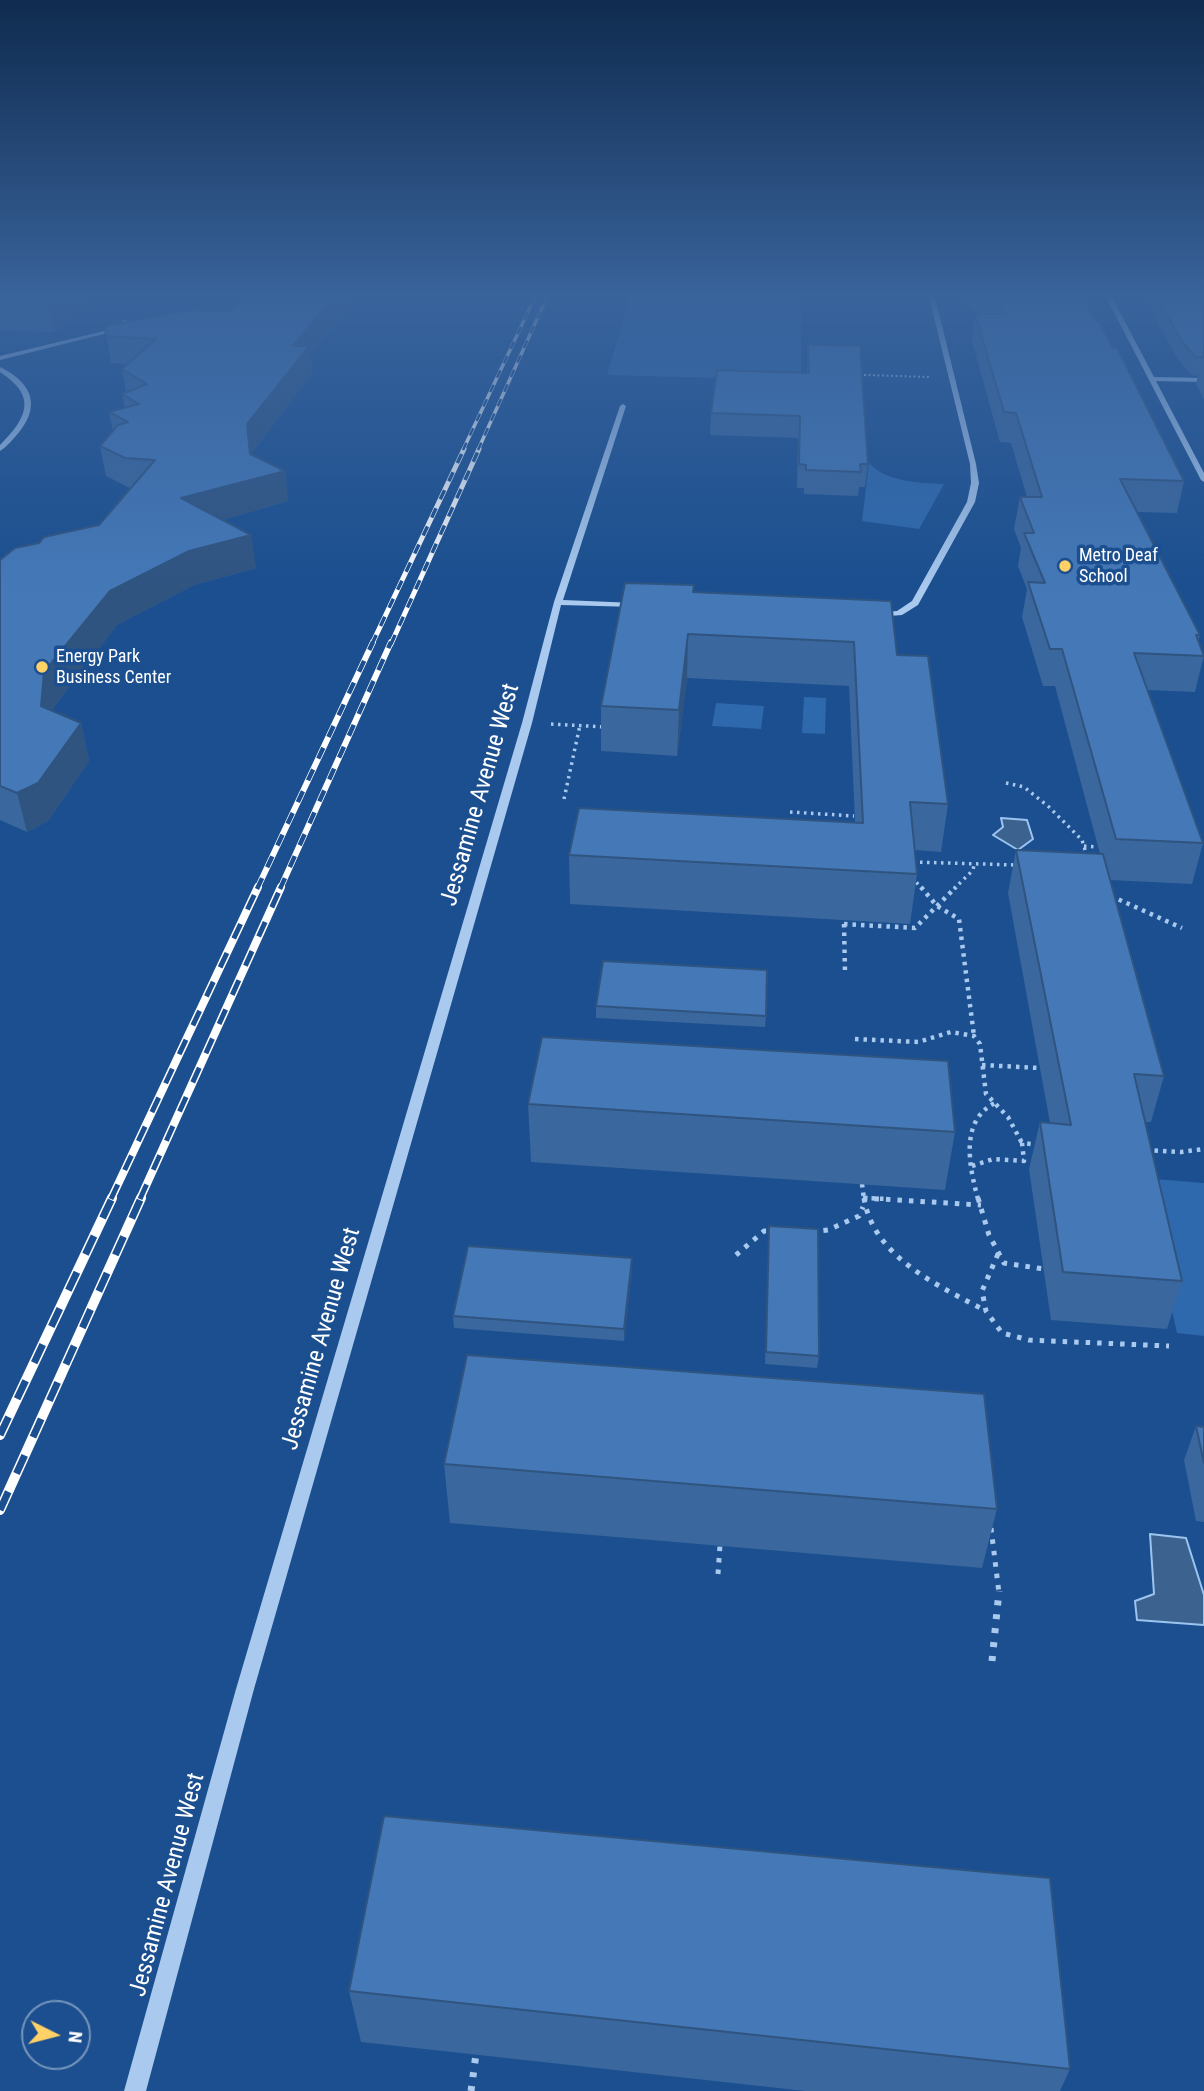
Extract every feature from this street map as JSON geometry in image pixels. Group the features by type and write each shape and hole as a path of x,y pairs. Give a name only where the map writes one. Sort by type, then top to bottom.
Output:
{"street":[{"path":"0,449 27,419 29,402 27,395"},
{"path":"868,615 899,612 915,603 971,502 975,483 973,464 956,395"},
{"path":"1158,395 1204,480"},
{"name":"Jessamine Avenue West","path":"135,2091 245,1689 527,723 558,602 623,406"},
{"path":"558,602 642,605"}],"path":[{"path":"527,723 606,727"},
{"path":"564,799 580,726"},
{"path":"1006,783 1024,787 1082,840 1089,865"},
{"path":"790,812 855,816"},
{"path":"848,816 848,827"},
{"path":"1084,846 1098,847"},
{"path":"906,862 1022,865"},
{"path":"845,972 844,922 915,928 973,870 974,865"},
{"path":"908,873 937,906 959,919 974,1036 980,1044 986,1094 997,1102 1009,1117 1021,1143 1024,1161 993,1159 972,1166"},
{"path":"1108,895 1182,928"},
{"path":"855,1039 918,1042 951,1032 974,1036"},
{"path":"982,1065 1040,1068"},
{"path":"997,1102 985,1107 973,1122 970,1141 972,1166 981,1205 998,1254 1004,1263 1044,1269"},
{"path":"1021,1143 1048,1145"},
{"path":"1141,1150 1181,1152 1204,1149"},
{"path":"863,1184 864,1206 878,1236 891,1251 912,1268 986,1311 1002,1333 1029,1340 1169,1346"},
{"path":"863,1198 981,1205"},
{"path":"802,1232 828,1230 839,1226 859,1216 864,1206"},
{"path":"736,1255 764,1231 776,1231"},
{"path":"986,1311 982,1291 998,1254"},
{"path":"991,1526 999,1591 992,1661"},
{"path":"718,1574 720,1545"},
{"path":"471,2091 476,2054"}],"shaded area":[{"path":"869,463 894,478 944,484 919,529 862,521"},
{"path":"804,697 826,698 825,734 802,733"},
{"path":"716,703 764,706 761,729 712,726"},
{"path":"1001,818 1027,820 1033,839 1018,850 993,835 1003,827"},
{"path":"1142,1178 1204,1183 1204,1336 1177,1333"},
{"path":"1150,1534 1186,1538 1204,1595 1204,1625 1137,1620 1135,1601 1154,1594"}],"building":[{"path":"123,395 270,395 247,424 250,454 285,471 181,498 251,535 189,551 110,591 44,672 41,706 81,723 38,783 17,793 0,786 0,560 15,548 39,543 44,537 99,525 155,460 125,458 100,446 118,425 128,422 109,412 139,404"},
{"path":"714,395 863,395 868,464 860,464 861,472 806,470 806,465 799,464 800,416 711,413"},
{"path":"999,395 1140,395 1184,481 1120,479 1200,635 1196,635 1204,656 1134,653 1203,843 1116,839 1062,649 1050,649 1028,582 1045,583 1024,533 1034,533 1020,497 1042,497 1016,413 1004,412"},
{"path":"625,583 694,585 693,592 891,601 897,655 928,656 948,804 910,802 917,874 569,855 579,808 863,823 854,642 688,634 679,710 601,706"},
{"path":"1016,850 1103,854 1164,1076 1134,1074 1182,1281 1063,1272 1040,1122 1071,1125"},
{"path":"603,961 767,970 766,1016 596,1006"},
{"path":"542,1037 948,1061 955,1132 528,1104"},
{"path":"769,1226 818,1229 819,1356 766,1352"},
{"path":"468,1246 632,1258 624,1329 453,1316"},
{"path":"467,1355 984,1394 997,1509 444,1464"},
{"path":"1196,1426 1204,1427 1204,1463"},
{"path":"384,1816 1050,1878 1070,2069 349,1991"}],"railway":[{"path":"463,450 489,395"},
{"path":"478,450 503,395"},
{"path":"372,644 464,449"},
{"path":"391,644 479,449"},
{"path":"257,889 373,642"},
{"path":"280,889 391,642"},
{"path":"111,1199 258,887"},
{"path":"140,1199 281,887"},
{"path":"0,1435 112,1198"},
{"path":"0,1510 141,1198"}],"place":[{"name":"Metro Deaf School","path":"1065,566"},
{"name":"Energy Park Business Center","path":"42,667"}]}
